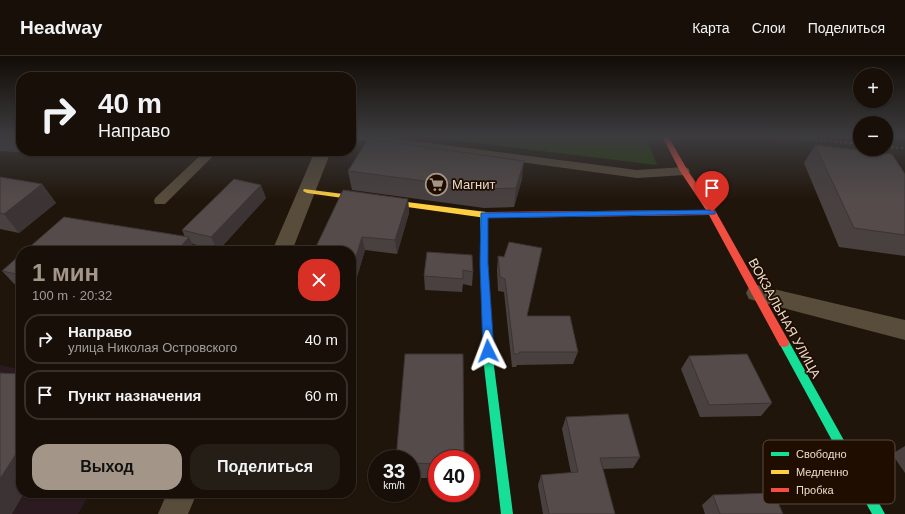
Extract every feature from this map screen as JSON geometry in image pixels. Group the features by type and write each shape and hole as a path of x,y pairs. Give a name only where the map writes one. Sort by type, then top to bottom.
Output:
{"street":[{"path":"284,246 321,157"},
{"name":"ВОКЗАЛЬНАЯ УЛИЦА","path":"677,157 684,171 712,212 837,440"},
{"path":"307,192 484,215 712,212"},
{"path":"484,215 484,264 489,366 507,514"},
{"path":"757,293 905,330"},
{"path":"173,514 180,498"},
{"name":"ВОКЗАЛЬНАЯ УЛИЦА","path":"874,504 880,514"}],"lane":[{"path":"160,201 205,157"},
{"path":"513,157 637,174 684,171"}],"shaded area":[{"path":"0,365 16,369 16,498 87,498 78,514 0,514"}],"green space":[{"path":"595,157 654,157 657,165"}],"building":[{"path":"357,157 498,157 524,161 516,188 485,189 348,171"},
{"path":"821,157 894,157 905,174 905,235 854,228"},
{"path":"0,177 42,184 4,214 0,213"},
{"path":"234,179 261,185 211,237 182,230"},
{"path":"343,190 408,199 395,240 362,237 356,257 356,246 316,246"},
{"path":"64,217 189,237 181,246 31,246"},
{"path":"509,242 542,248 527,316 570,316 578,352 519,352 519,354 514,354 505,279 500,277 498,256 504,257"},
{"path":"427,252 472,255 473,272 463,270 463,279 424,276"},
{"path":"16,258 16,274 2,271"},
{"path":"405,354 463,354 464,450 428,450 428,464 420,463 420,450 397,450"},
{"path":"747,354 772,403 709,405 689,356"},
{"path":"0,373 16,374 16,454 0,479"},
{"path":"628,414 640,457 600,458 615,514 549,514 541,475 578,472 566,417"},
{"path":"763,493 763,504 779,504 783,514 720,514 713,495"}],"traffic: fast":[{"path":"484,215 484,264 489,366 507,514"},
{"path":"784,343 838,440"},
{"path":"873,504 879,514"}],"traffic: slow":[{"path":"307,191 486,215"}],"traffic: jam":[{"path":"677,157 684,171 712,212 784,343"},
{"path":"486,215 712,212"}],"place":[{"name":"Магнит","path":"437,184"}],"route":[{"path":"488,351 484,264 484,215 712,212"}]}
